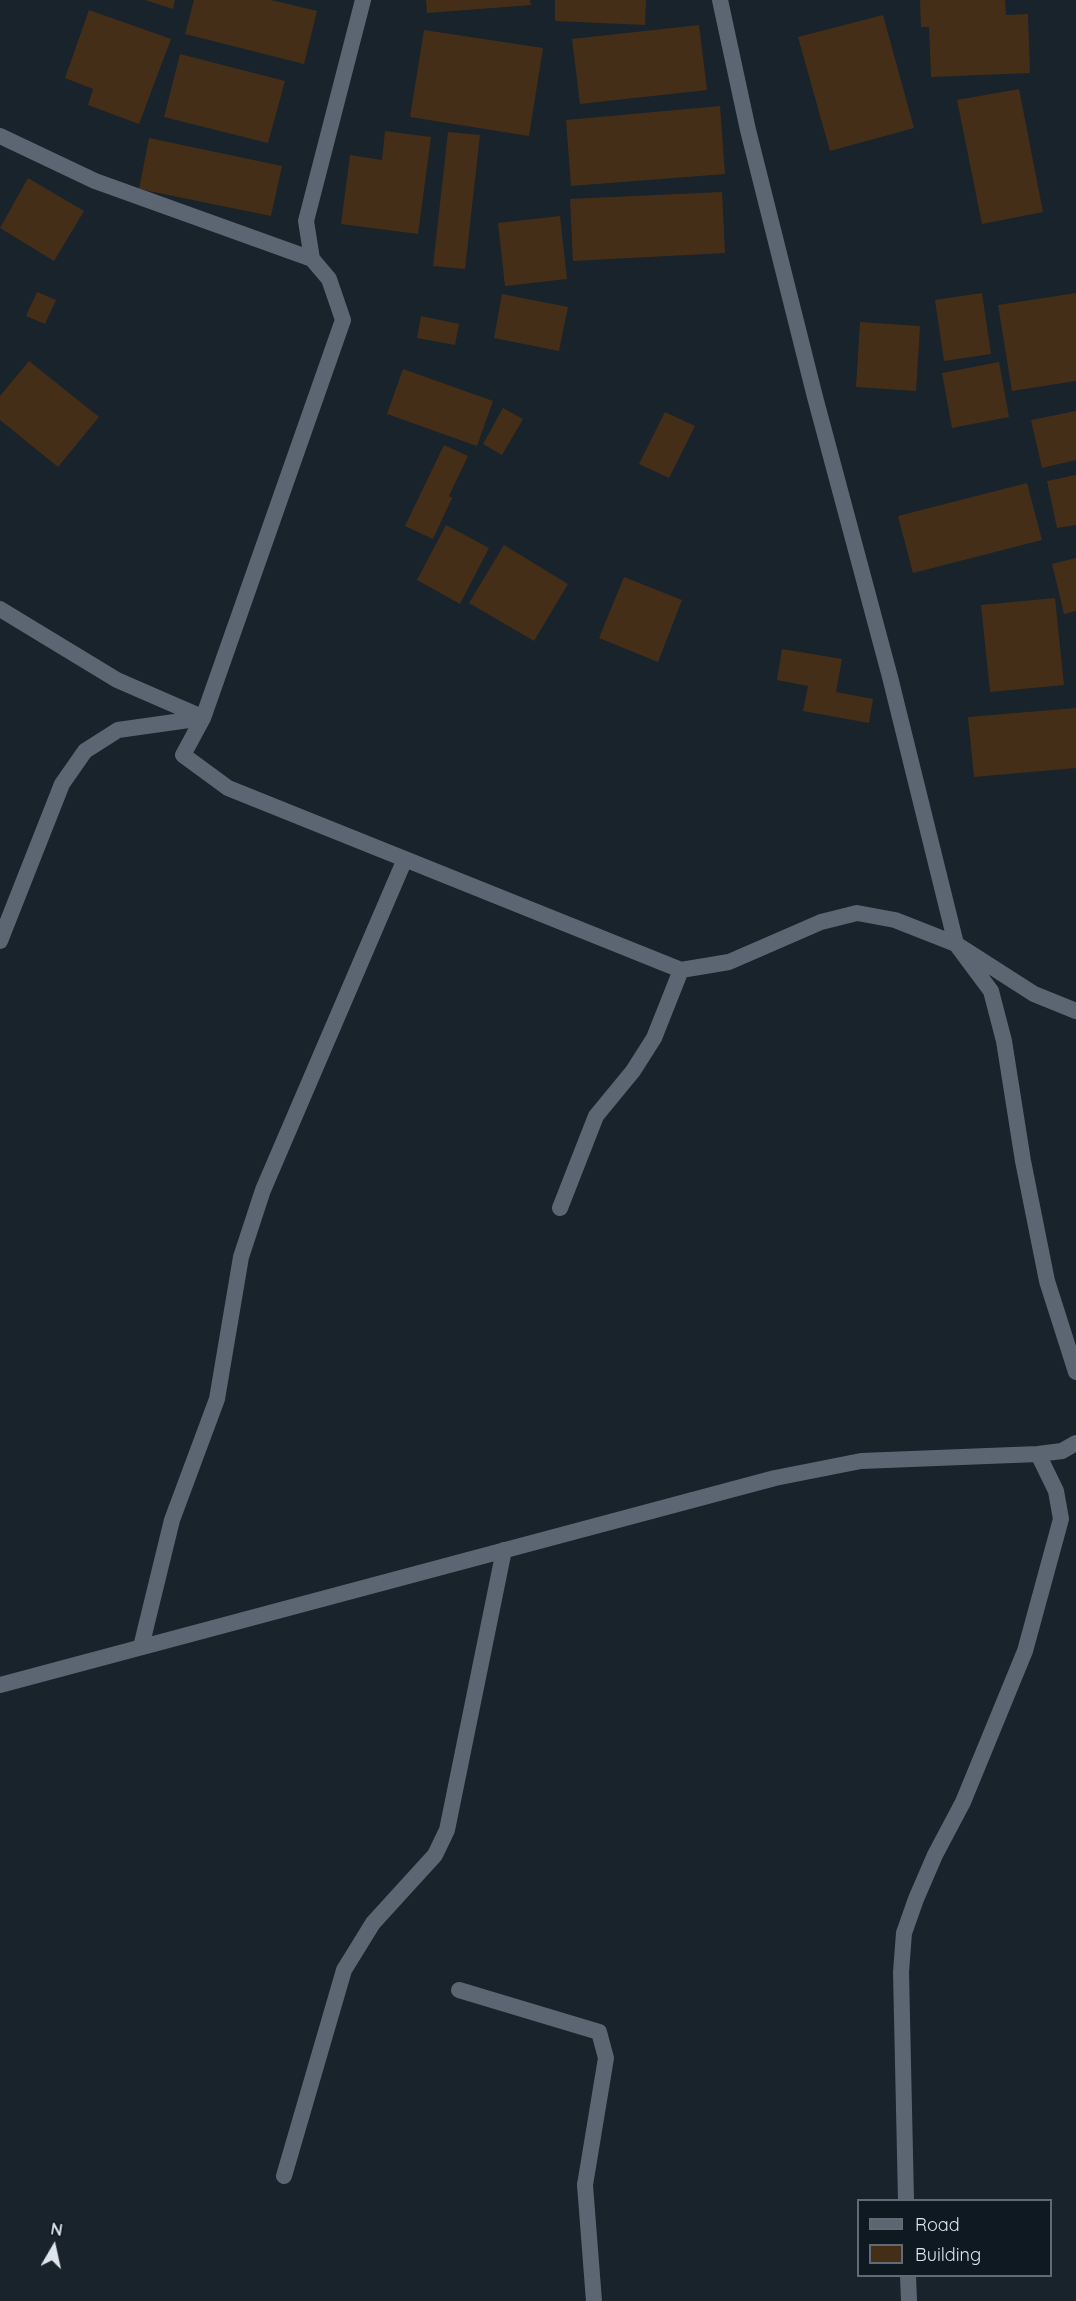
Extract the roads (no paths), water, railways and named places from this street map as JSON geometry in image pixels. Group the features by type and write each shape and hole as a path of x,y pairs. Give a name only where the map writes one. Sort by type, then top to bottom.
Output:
{"street":[{"path":"312,259 306,221 363,0"},
{"path":"720,0 748,130 815,397 890,677 956,944 991,991 1004,1041 1023,1161 1047,1281 1076,1372"},
{"path":"0,136 95,181 312,259 329,279 343,320 203,718 183,755 228,788 681,970 729,962 821,922 857,912 895,920 956,944 1034,994 1076,1011"},
{"path":"0,609 117,680 203,718"},
{"path":"0,941 62,784 85,751 118,730 203,718"},
{"path":"141,1647 172,1520 217,1399 241,1257 262,1190 405,859"},
{"path":"560,1208 596,1116 633,1071 654,1038 681,970"},
{"path":"0,1685 775,1478 861,1461 1038,1454 1062,1451 1076,1444"},
{"path":"906,2199 901,1972 904,1933 935,1855 963,1802 1025,1651 1061,1519 1056,1491 1038,1454"},
{"path":"284,2176 344,1970 373,1923 435,1855 447,1830 504,1550"},
{"path":"459,1990 598,2032 606,2058 585,2185 594,2301"},
{"path":"908,2277 909,2301"}]}
